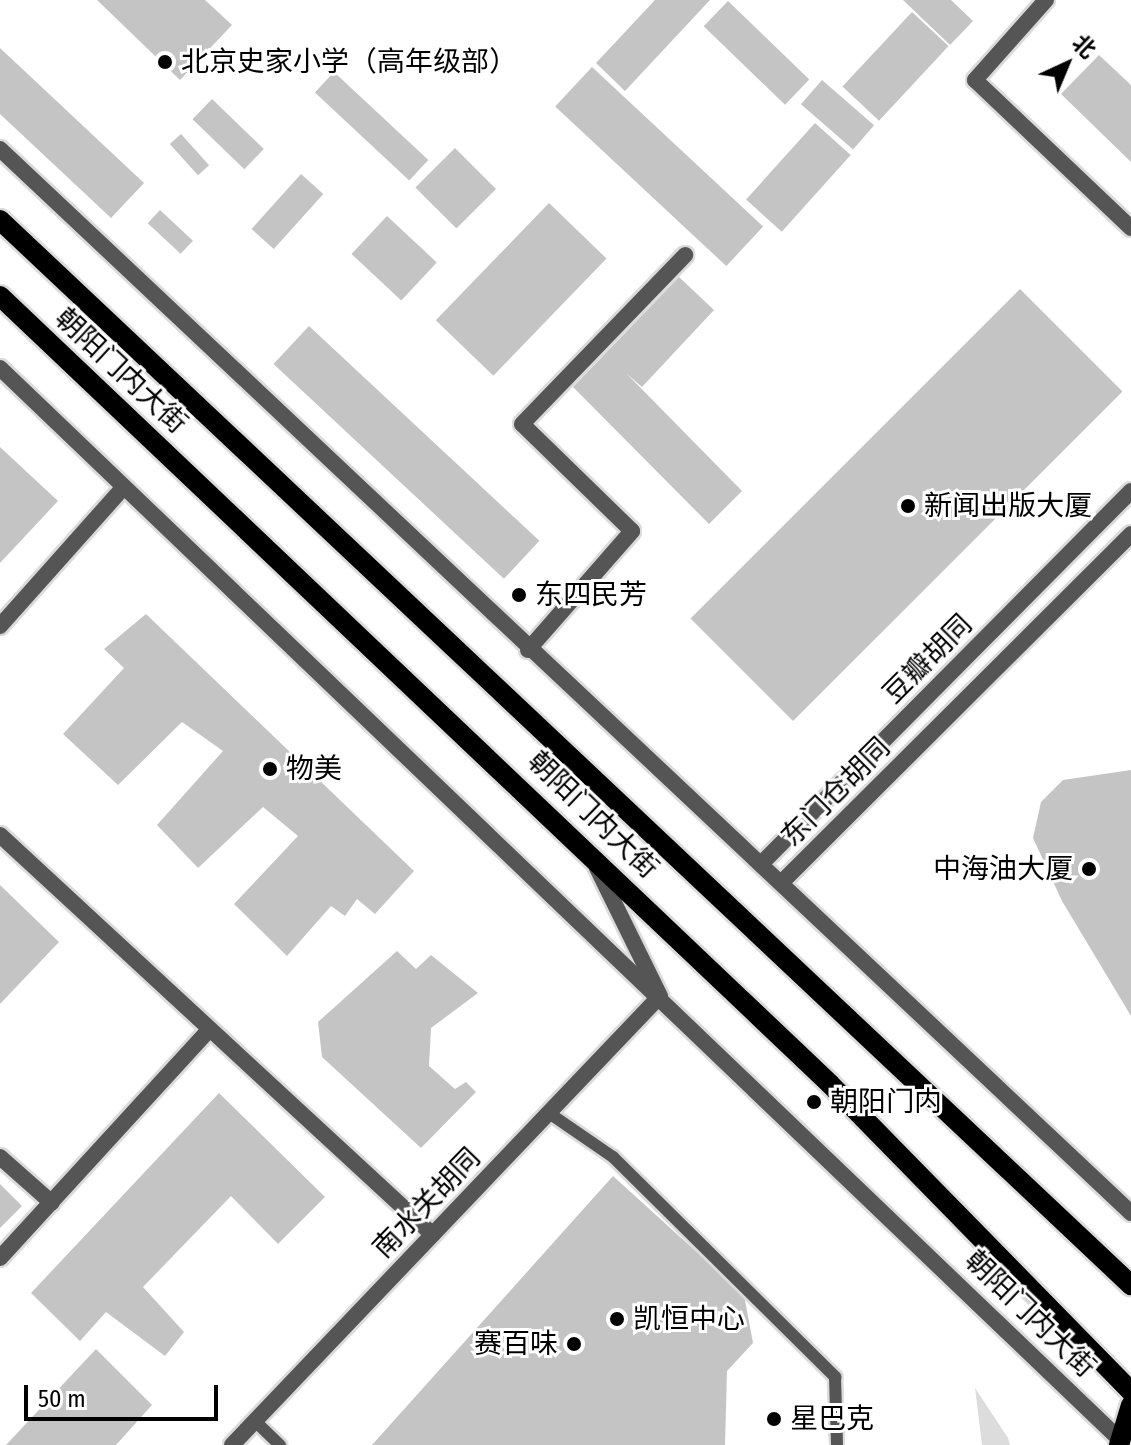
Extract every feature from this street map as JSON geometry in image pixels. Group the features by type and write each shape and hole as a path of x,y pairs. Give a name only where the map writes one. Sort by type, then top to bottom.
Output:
{"main road":[{"name":"朝阳门内大街","path":"0,220 1131,1285"},
{"name":"朝阳门内大街","path":"0,296 588,848 1131,1391"},
{"path":"1118,1441 1131,1405"}],"street":[{"path":"1046,0 975,80 1131,228"},
{"path":"0,149 528,650 762,863 1131,1213"},
{"path":"528,650 632,531 522,424 685,255"},
{"name":"朝阳门内大街","path":"0,368 660,996 1118,1441"},
{"path":"0,626 124,487"},
{"name":"豆瓣胡同","path":"762,863 1131,491"},
{"name":"东门仓胡同","path":"782,882 1131,534"},
{"path":"0,835 207,1032 433,1235"},
{"path":"588,848 660,996"},
{"name":"南水关胡同","path":"232,1445 660,996"},
{"path":"0,1258 207,1032"},
{"path":"0,1157 52,1203"}],"lane":[{"path":"549,1113 613,1157 835,1377 837,1445"},
{"path":"255,1421 280,1445"}],"shaded area":[{"path":"975,1388 1008,1438 1010,1445 982,1445"}],"building":[{"path":"97,0 205,0 232,25 180,80"},
{"path":"655,0 710,0 625,91 596,63"},
{"path":"903,0 951,0 973,21 950,45"},
{"path":"728,1 809,79 785,105 704,26"},
{"path":"912,12 949,46 879,121 842,87"},
{"path":"0,48 144,183 111,218 0,114"},
{"path":"1099,55 1131,85 1131,162 1061,94"},
{"path":"592,67 763,227 726,266 555,106"},
{"path":"334,72 428,160 409,180 315,92"},
{"path":"822,80 874,125 853,149 801,104"},
{"path":"212,99 264,149 244,169 193,119"},
{"path":"815,123 851,155 782,232 746,200"},
{"path":"181,134 209,165 198,175 170,144"},
{"path":"455,148 496,189 456,229 415,188"},
{"path":"301,174 323,194 274,249 251,229"},
{"path":"549,203 607,259 493,376 436,320"},
{"path":"160,210 193,241 181,254 148,223"},
{"path":"387,216 437,262 401,300 352,254"},
{"path":"679,277 714,310 642,387 626,373 742,491 709,524 573,387"},
{"name":"新闻出版大厦","path":"1020,289 1123,392 793,721 690,619"},
{"path":"309,326 539,541 504,579 274,364"},
{"path":"0,447 58,501 0,563"},
{"path":"146,614 414,871 375,914 357,899 345,916 331,906 287,956 234,904 298,836 263,807 198,868 157,825 223,751 182,722 118,785 63,734 124,668 104,649"},
{"name":"中海油大厦","path":"1131,770 1131,1016 1062,901 1033,838 1041,802 1063,780"},
{"path":"0,885 59,942 0,1004"},
{"path":"397,951 416,969 431,955 478,993 431,1028 429,1066 455,1089 466,1082 476,1092 421,1148 322,1057 318,1022"},
{"path":"219,1093 325,1197 278,1244 231,1196 143,1287 184,1332 165,1356 106,1312 80,1341 31,1293"},
{"name":"凯恒中心","path":"613,1176 744,1295 753,1343 727,1371 725,1445 372,1445"},
{"path":"0,1184 22,1206 0,1228"},
{"path":"96,1349 152,1405 116,1445 6,1445"}],"place":[{"name":"北京史家小学（高年级部）","path":"165,62"},
{"name":"新闻出版大厦","path":"908,506"},
{"name":"东四民芳","path":"519,595"},
{"name":"物美","path":"270,769"},
{"name":"中海油大厦","path":"1089,869"},
{"name":"朝阳门内","path":"814,1102"},
{"name":"凯恒中心","path":"617,1319"},
{"name":"赛百味","path":"574,1344"},
{"name":"星巴克","path":"774,1419"}]}
